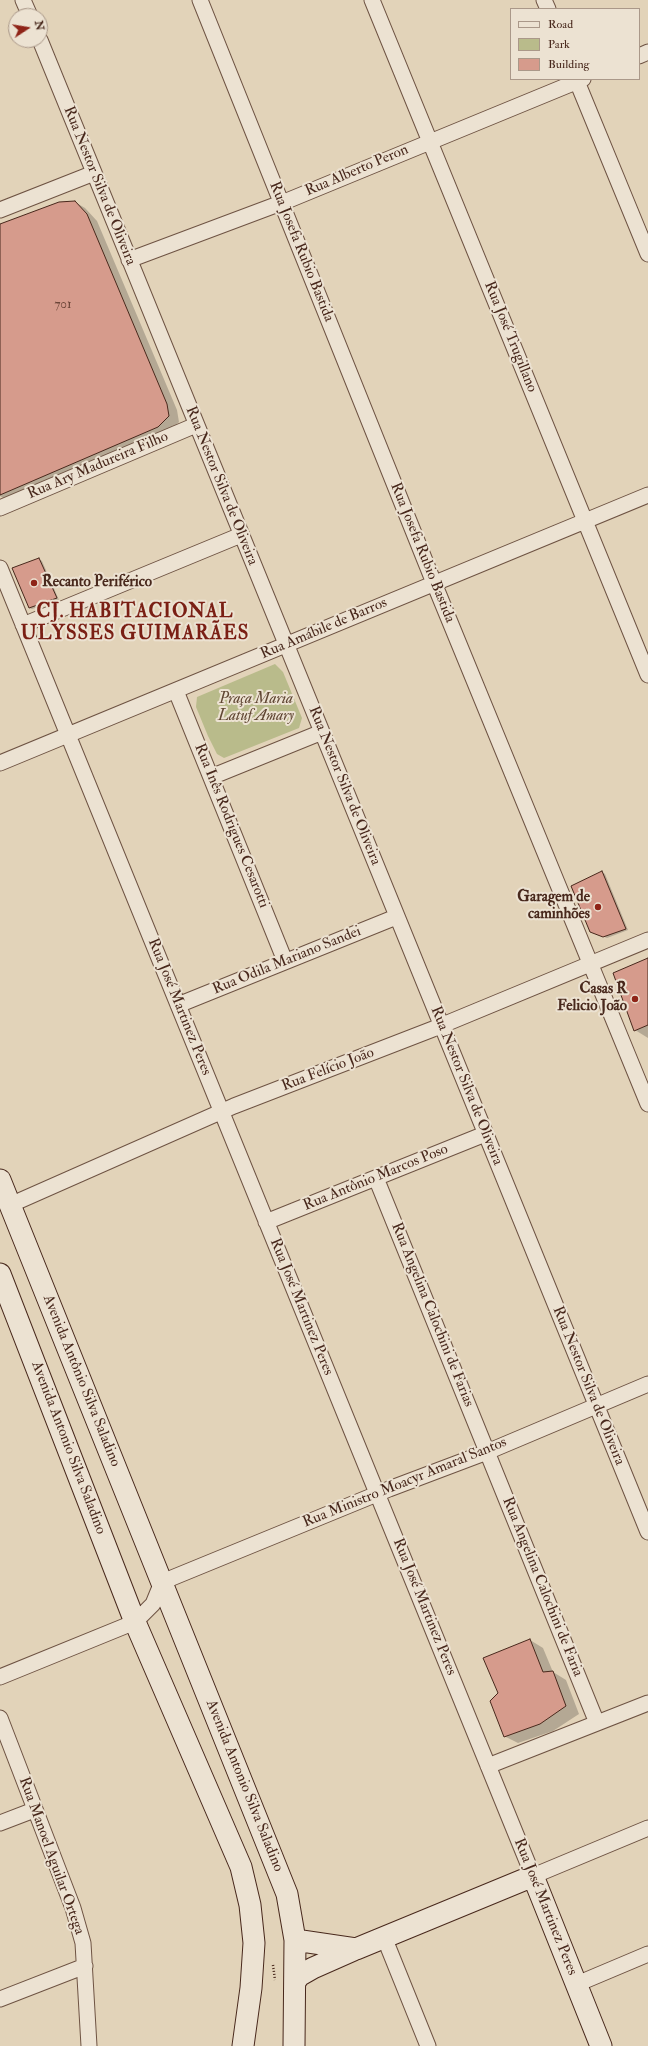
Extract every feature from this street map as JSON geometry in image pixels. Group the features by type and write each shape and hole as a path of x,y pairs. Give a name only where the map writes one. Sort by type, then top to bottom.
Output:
{"main road":[{"name":"Avenida Antônio Silva Saladino","path":"0,1180 5,1205 162,1582"},
{"name":"Avenida Antonio Silva Saladino","path":"0,1274 135,1622 241,1867 250,1905 254,1943 251,1988 243,2046"},
{"name":"Avenida Antonio Silva Saladino","path":"162,1582 287,1894 295,1940 294,2046"},
{"path":"295,1982 299,1976 313,1968 384,1937 533,1876"},
{"name":"Rua José Martinez Peres","path":"533,1876 601,2046"},
{"path":"295,1940 356,1949"}],"street":[{"name":"Rua Josefa Rubio Bastida","path":"200,0 434,583 648,1104"},
{"name":"Rua José Trugillano","path":"372,0 648,675"},
{"name":"Rua Nestor Silva de Oliveira","path":"43,48 396,917 442,1025 648,1532"},
{"name":"Rua Alberto Peron","path":"129,260 282,202 579,80"},
{"path":"579,80 648,254"},
{"path":"0,210 94,173"},
{"name":"Rua Ary Madureira Filho","path":"0,508 196,425"},
{"name":"Rua Amábile de Barros","path":"0,763 648,495"},
{"path":"23,625 241,535"},
{"name":"Rua José Martinez Peres","path":"0,568 533,1876"},
{"name":"Rua Inês Rodrigues Cesarotti","path":"176,690 285,961"},
{"path":"212,777 322,732"},
{"name":"Rua Odila Mariano Sandei","path":"178,1005 396,917"},
{"name":"Rua Felício João","path":"5,1205 222,1113 442,1025 648,940"},
{"name":"Rua Antônio Marcos Poso","path":"266,1222 485,1134"},
{"name":"Rua Angelina Calochini de Farias","path":"376,1178 487,1452"},
{"name":"Rua Ministro Moacyr Amaral Santos","path":"162,1582 378,1493 487,1452 648,1384"},
{"name":"Rua Angelina Calochini de Faria","path":"487,1452 597,1723"},
{"path":"0,1677 135,1622 153,1604 162,1582"},
{"path":"488,1766 648,1703"},
{"name":"Rua Manoel Aguilar Ortega","path":"0,1718 34,1810 73,1908 83,1943 89,2046"},
{"path":"0,1823 34,1810"},
{"path":"533,1876 648,1828"},
{"path":"384,1937 428,2046"},
{"path":"577,1984 648,1954"},
{"path":"0,1999 85,1966"}],"green space":[{"name":"Praça Maria Latuf Amary","path":"275,664 283,672 302,718 299,728 224,758 217,754 196,707 197,697"}],"building":[{"path":"75,201 87,214 167,404 169,416 158,427 0,495 0,224 59,202"},
{"name":"Recanto Periférico","path":"39,558 57,598 29,608 12,568"},
{"name":"Garagem de caminhões","path":"602,871 626,929 603,937 590,932 571,886"},
{"name":"Casas R Felicio João","path":"648,958 648,1025 634,1031 613,973"},
{"path":"530,1639 543,1672 553,1671 566,1706 540,1724 504,1737 490,1701 498,1693 483,1658"}],"place":[{"name":"Recanto Periférico","path":"34,583"},
{"name":"Garagem de caminhões","path":"598,907"},
{"name":"Casas R Felicio João","path":"635,999"}],"district":[{"name":"CJ. HABITACIONAL ULYSSES GUIMARÃES","path":"135,624"}]}
